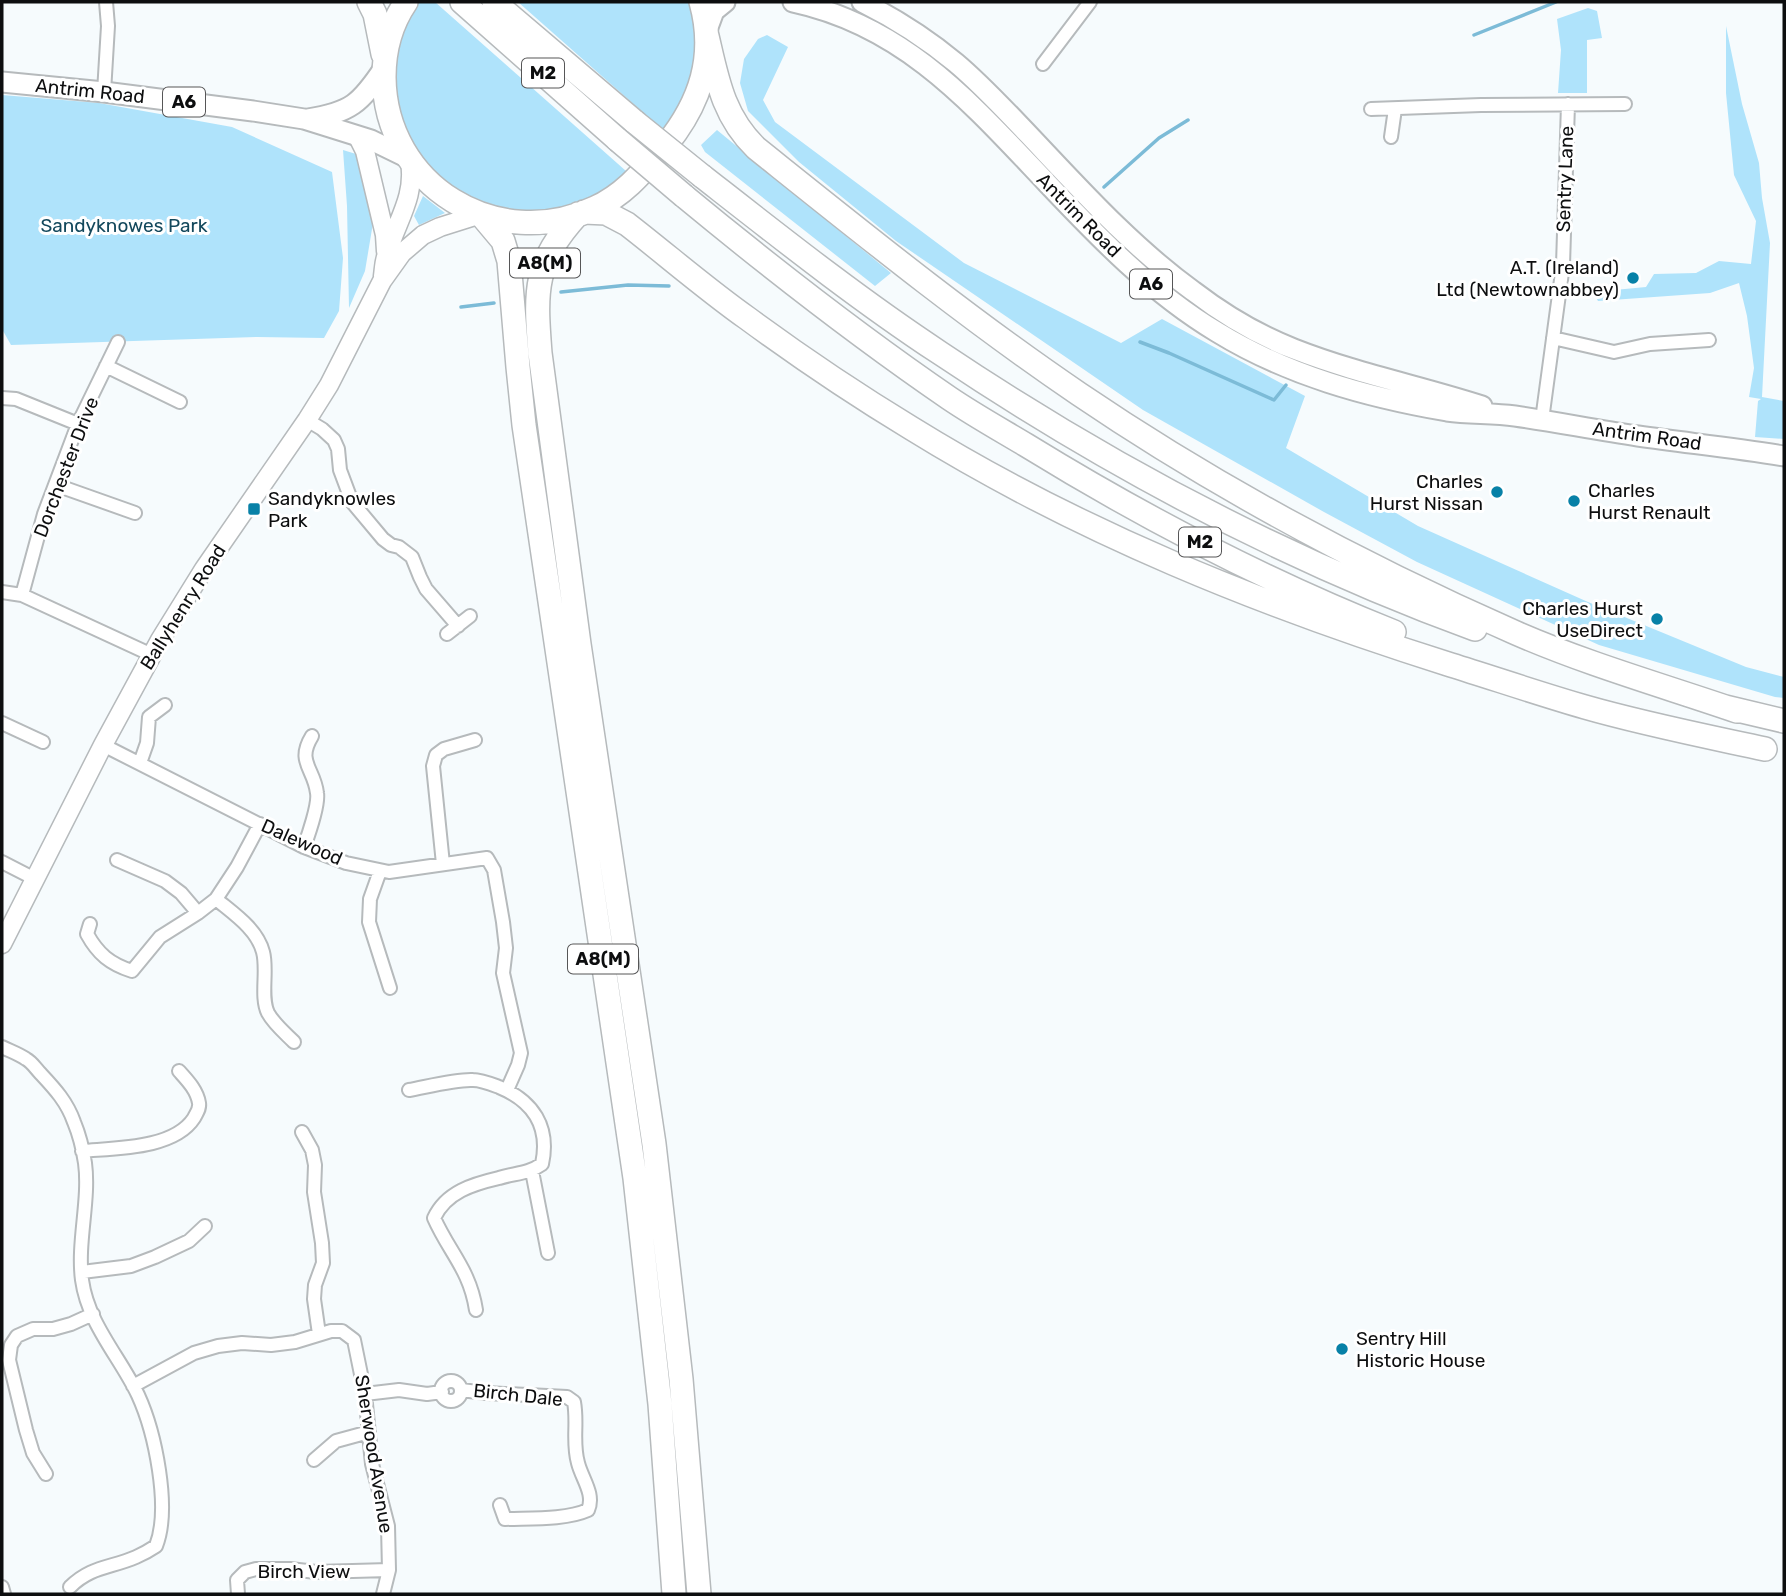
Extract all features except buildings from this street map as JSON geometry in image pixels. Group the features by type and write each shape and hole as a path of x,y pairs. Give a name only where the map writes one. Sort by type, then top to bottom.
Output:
{"highway":[{"path":"369,2 375,14 384,64"},
{"name":"A6","path":"406,2 394,24 384,64 388,112 397,139 409,160 432,186 480,215 514,222 546,221 597,208 638,178 692,108 703,77 707,33 701,2"},
{"name":"M2","path":"494,2 635,122 846,286 938,352 1102,455 1327,569 1430,612 1532,650 1616,677 1737,711 1784,721"},
{"name":"M2","path":"465,4 618,140 768,265 951,399 1068,471 1141,512 1289,586 1373,623 1551,690 1661,723 1774,751"},
{"path":"707,33 726,106 744,136 755,148 949,300 1090,401 1231,489 1410,584 1518,634 1611,669 1737,711"},
{"path":"581,213 606,214 627,224 745,317 912,429 1050,505 1143,550 1228,587 1399,649 1586,707 1774,751"},
{"name":"A8(M)","path":"581,213 567,226 550,250 538,285 540,353 579,644 654,1144 681,1379 699,1594"},
{"name":"A8(M)","path":"480,215 503,242 509,261 524,425 637,1191 660,1404 674,1594"}],"main road":[{"name":"A6","path":"707,33 714,11 725,2"},
{"name":"Antrim Road","path":"793,2 846,18 896,43 915,56 965,99 1103,241 1181,309 1219,334 1285,367 1357,392 1450,411 1509,415 1784,456"},
{"name":"Antrim Road","path":"862,2 904,25 956,63 1000,104 1108,218 1194,292 1218,308 1268,337 1325,360 1509,415"},
{"name":"Antrim Road","path":"304,119 335,114 353,105 363,96 384,64"},
{"name":"Antrim Road","path":"2,82 104,92 304,119 371,140 409,160"},
{"path":"358,137 363,146 385,235 386,254"},
{"name":"Ballyhenry Road","path":"382,281 386,254 410,192 412,181 409,160"},
{"name":"Ballyhenry Road","path":"2,944 103,745 180,606 329,385 382,281 402,253 423,235 440,226 480,215"}],"street":[{"path":"104,92 108,26 106,2"},
{"path":"1043,64 1090,2"},
{"path":"1371,109 1568,104 1620,99"},
{"name":"Sentry Lane","path":"1542,420 1563,265 1568,104"},
{"path":"1391,136 1395,109"},
{"path":"1553,338 1614,352 1650,344 1709,340"},
{"name":"Dorchester Drive","path":"22,595 44,514 78,425 118,342"},
{"path":"106,366 180,402"},
{"path":"2,398 16,399 78,425"},
{"path":"307,420 334,440 338,449 340,470 352,502 383,539 412,557 426,589 458,626"},
{"path":"56,485 135,513"},
{"path":"2,592 22,595 152,655"},
{"path":"447,635 470,616"},
{"path":"140,764 147,743 149,717 165,705"},
{"path":"2,723 43,742"},
{"path":"303,847 318,796 304,758 305,747 312,736"},
{"path":"443,864 433,766 436,755 444,749 475,740"},
{"name":"Dalewood","path":"103,745 303,847 346,863 389,872 487,858 494,870 506,948 503,973 521,1053 507,1090"},
{"path":"90,924 87,934 95,948 116,966 132,971 160,937 216,899 260,824"},
{"path":"117,860 165,881 181,892 198,913"},
{"path":"2,862 35,879"},
{"path":"380,871 370,899 369,922 390,988"},
{"path":"216,899 246,923 258,941 263,952 267,1011 294,1042"},
{"path":"2,1047 27,1059 64,1100 75,1123 85,1163 82,1281 99,1330 138,1396 159,1469 163,1512 161,1534 156,1546 136,1557 79,1577 70,1587"},
{"path":"82,1151 142,1145 168,1139 189,1126 200,1109 199,1100 179,1071"},
{"path":"409,1090 474,1080 507,1090 532,1108 540,1122 544,1140 542,1164 532,1171 498,1178 452,1195 434,1218 467,1275 477,1310"},
{"path":"302,1132 312,1150 315,1165 314,1192 323,1243 323,1263 315,1285 314,1299 319,1334"},
{"path":"532,1171 548,1254"},
{"path":"82,1272 131,1266 155,1258 190,1241 205,1226"},
{"path":"46,1474 33,1453 26,1430 9,1360 11,1345 17,1336 33,1329 52,1329 93,1314"},
{"name":"Sherwood Avenue","path":"133,1386 194,1353 218,1346 295,1342 331,1331 342,1331 354,1340 365,1394 372,1464 388,1525 389,1570 383,1594"},
{"name":"Birch Dale","path":"365,1394 399,1390 426,1394 442,1392 448,1381 457,1382 461,1390 567,1397 574,1402 577,1416 574,1446 578,1465 589,1489 591,1503 588,1510 558,1516 505,1519 500,1505"},
{"path":"314,1460 336,1441 369,1432"},
{"name":"Birch View","path":"238,1594 237,1580 244,1572 256,1569 316,1572 389,1570"},
{"path":"2,1587 4,1594"}],"green space":[{"path":"416,2 435,2 626,171 609,189 581,203 547,212 508,214 464,200 434,176 409,137 396,100 397,54 404,26"},
{"path":"518,2 689,2 695,27 695,56 686,98 678,115 664,131"},
{"path":"1588,8 1597,11 1602,38 1587,40 1587,93 1558,93 1561,50 1557,19"},
{"path":"1726,26 1742,104 1759,163 1770,243 1762,397 1784,401 1784,439 1755,437 1758,401 1761,399 1749,397 1754,368 1747,316 1739,283 1710,293 1598,301 1593,292 1646,287 1654,274 1696,273 1719,261 1751,264 1756,221 1734,175 1726,93"},
{"path":"767,35 788,47 763,100 775,122 964,263 1121,343 1162,319 1305,396 1286,448 1418,526 1588,602 1746,667 1784,677 1784,698 1599,645 1417,562 1143,410 896,241 799,162 748,111 740,83 744,59 758,39"},
{"name":"Sandyknowes Park","path":"2,95 99,103 232,127 332,172 343,258 339,311 324,338 257,337 11,345 2,329"},
{"path":"717,130 891,273 875,286 705,152 701,145"},
{"path":"343,150 356,154 373,223 365,271 349,308 347,206"},
{"path":"423,196 445,213 419,225 414,216"}],"waterway":[{"path":"1474,35 1556,2"},
{"path":"1104,187 1159,138 1188,120"},
{"path":"561,292 628,285 669,286"},
{"path":"461,307 494,303"},
{"path":"1140,342 1274,400 1286,385"}],"place":[{"name":"A.T. (Ireland) Ltd (Newtownabbey)","path":"1633,278"},
{"name":"Charles Hurst Nissan","path":"1497,492"},
{"name":"Charles Hurst Renault","path":"1574,501"},
{"name":"Sandyknowles Park","path":"254,509"},
{"name":"Charles Hurst UseDirect","path":"1657,619"},
{"name":"Sentry Hill Historic House","path":"1342,1349"}]}
